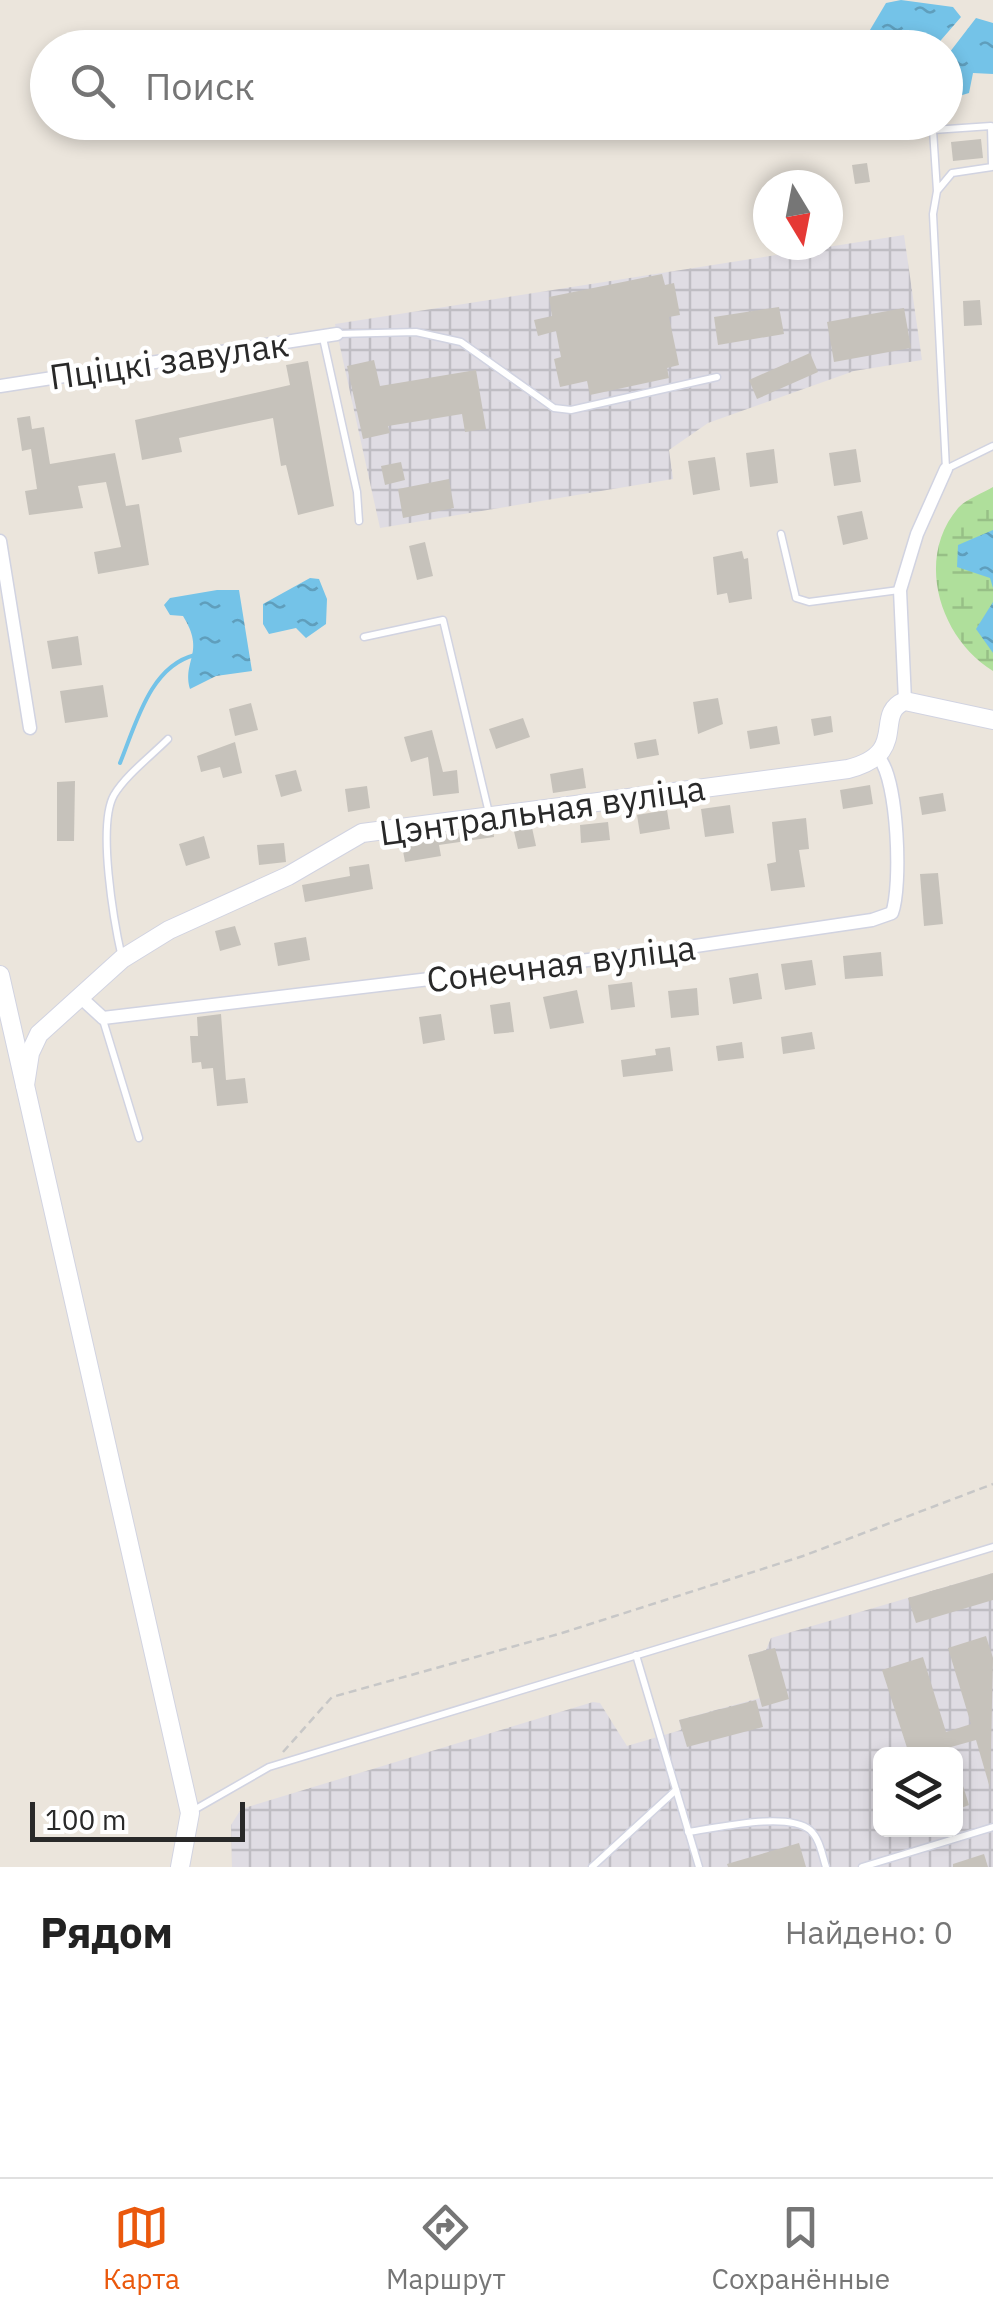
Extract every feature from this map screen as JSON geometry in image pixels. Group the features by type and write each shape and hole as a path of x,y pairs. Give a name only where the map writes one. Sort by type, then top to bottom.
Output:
{"street":[{"name":"Пціцкі завулак","path":"0,386 330,336"},
{"path":"905,701 900,590 917,534 946,470"},
{"path":"0,540 30,728"},
{"path":"905,701 993,720"},
{"path":"879,758 886,747 892,712 905,701"},
{"name":"Цэнтральная вуліца","path":"24,1085 30,1053 51,1020 122,959 169,930 288,876 362,833 848,769 879,758"},
{"name":"Сонечная вуліца","path":"103,1018 654,952 872,920 892,913 899,895 889,776 879,758"},
{"path":"0,975 190,1813 180,1867"},
{"path":"78,996 103,1018"},
{"path":"6,1000 27,1024 51,1020"}],"lane":[{"path":"937,190 952,173 992,167 990,126 963,128"},
{"path":"934,140 937,190 932,214 946,470 993,446"},
{"path":"359,521 330,336 443,335 461,342 554,408 571,410 717,377"},
{"path":"781,534 796,598 808,602 900,590"},
{"path":"364,637 444,620 489,814"},
{"path":"122,959 115,928 106,812 115,792 168,740"},
{"path":"103,1018 139,1138"},
{"path":"190,1813 269,1767 993,1547"},
{"path":"636,1655 699,1867"},
{"path":"592,1867 676,1790"},
{"path":"688,1832 780,1821 796,1823 810,1830 826,1867"},
{"path":"862,1867 993,1827"}],"path":[{"path":"269,1767 332,1697 562,1634 803,1556 993,1484"}],"shaded area":[{"path":"904,235 922,360 854,371 708,423 669,450 673,479 380,528 335,324 753,259 843,260 843,245"},
{"path":"993,1573 993,1867 232,1867 231,1825 241,1809 593,1702 600,1703 627,1746 681,1730 679,1720 760,1698 748,1655 766,1650 771,1638"}],"green space":[{"path":"993,487 993,671 959,639 939,596 936,573 945,527 962,504"}],"water":[{"path":"901,0 953,7 961,17 950,30 870,30 886,3"},
{"path":"976,18 993,23 993,74 973,73 969,93 963,95 963,35"},
{"path":"993,530 993,588 990,578 957,567 958,545"},
{"path":"310,578 319,579 327,599 326,624 306,638 296,628 269,634 263,624 263,604"},
{"path":"239,590 252,671 216,676 190,689 190,629 183,616 170,615 164,605 170,598"},
{"path":"993,602 993,653 976,629"}],"building":[{"path":"981,139 983,158 953,161 951,142"},
{"path":"867,163 870,182 855,184 852,165"},
{"path":"662,274 665,285 674,283 680,315 669,317 679,365 667,368 669,378 590,395 587,381 560,387 554,359 561,357 556,331 538,336 534,320 552,316 549,297"},
{"path":"980,300 982,325 964,326 963,301"},
{"path":"779,307 784,334 718,345 714,317"},
{"path":"904,308 911,348 834,362 827,322"},
{"path":"810,353 818,372 757,399 749,380"},
{"path":"374,360 380,386 476,370 486,429 465,432 462,414 388,426 390,433 363,439 347,366"},
{"path":"308,361 334,506 298,515 286,465 281,466 273,418 179,438 182,452 142,460 135,420 290,385 286,365"},
{"path":"30,416 32,429 44,427 50,464 115,453 126,506 139,504 149,565 98,574 94,552 121,547 106,482 78,486 83,508 29,515 25,491 37,489 31,449 22,451 17,418"},
{"path":"774,449 778,483 750,487 746,453"},
{"path":"856,449 861,482 834,486 829,453"},
{"path":"715,457 720,490 693,495 688,461"},
{"path":"401,462 405,480 385,485 381,466"},
{"path":"449,479 454,508 403,518 398,489"},
{"path":"862,511 868,539 843,545 837,516"},
{"path":"425,542 433,576 417,580 409,546"},
{"path":"742,551 744,559 748,558 752,599 729,603 727,593 717,595 713,557"},
{"path":"78,636 82,665 52,669 47,641"},
{"path":"103,685 108,717 65,723 60,691"},
{"path":"718,698 723,724 698,734 693,702"},
{"path":"251,703 258,730 235,736 229,709"},
{"path":"831,716 833,732 814,736 811,719"},
{"path":"523,718 530,737 496,749 489,729"},
{"path":"777,726 780,744 750,749 747,731"},
{"path":"432,730 443,772 457,770 459,793 433,796 428,757 411,762 404,737"},
{"path":"656,739 659,755 637,759 634,743"},
{"path":"235,742 242,773 223,778 220,767 201,772 197,756"},
{"path":"583,768 586,788 553,793 550,774"},
{"path":"296,770 302,791 281,797 275,775"},
{"path":"75,781 74,841 57,841 57,782"},
{"path":"870,785 873,804 843,809 840,790"},
{"path":"367,786 370,808 348,812 345,789"},
{"path":"943,793 946,811 922,815 919,797"},
{"path":"730,805 734,833 705,837 701,809"},
{"path":"667,810 670,829 640,834 637,815"},
{"path":"806,818 809,849 799,850 805,887 771,891 767,864 776,862 772,822"},
{"path":"608,822 610,840 581,843 580,825"},
{"path":"531,823 536,846 518,849 513,827"},
{"path":"493,828 494,837 439,845 441,856 405,862 401,840"},
{"path":"204,836 210,858 186,866 179,844"},
{"path":"284,843 286,862 259,865 257,845"},
{"path":"369,864 373,889 305,902 302,885 350,876 349,867"},
{"path":"938,873 943,924 924,926 920,874"},
{"path":"235,926 241,945 220,951 215,931"},
{"path":"306,937 310,960 278,966 274,943"},
{"path":"881,952 883,976 845,979 843,956"},
{"path":"812,960 816,985 785,990 781,964"},
{"path":"758,973 762,999 733,1004 729,978"},
{"path":"632,982 635,1007 611,1010 608,985"},
{"path":"697,988 699,1015 671,1018 668,991"},
{"path":"577,990 584,1023 550,1029 543,997"},
{"path":"510,1002 514,1032 494,1034 490,1005"},
{"path":"221,1014 226,1080 245,1078 248,1103 217,1106 213,1068 202,1069 201,1062 192,1063 190,1036 198,1036 197,1017"},
{"path":"441,1014 445,1040 423,1044 419,1017"},
{"path":"812,1032 815,1049 783,1054 781,1037"},
{"path":"742,1042 744,1058 718,1061 716,1046"},
{"path":"670,1047 673,1071 623,1077 621,1060 656,1055 655,1049"},
{"path":"993,1573 993,1600 916,1623 908,1598"},
{"path":"986,1636 993,1658 990,1788 976,1740 951,1747 907,1747 882,1670 923,1657 946,1732 971,1724 948,1648"},
{"path":"775,1648 789,1699 762,1707 748,1655"},
{"path":"756,1700 763,1727 687,1747 679,1720"},
{"path":"963,1786 969,1805 963,1807"},
{"path":"799,1843 806,1867 727,1864"},
{"path":"984,1854 988,1867 953,1867 953,1864"}],"waterway":[{"path":"120,763 156,684 180,661 195,655"}]}
